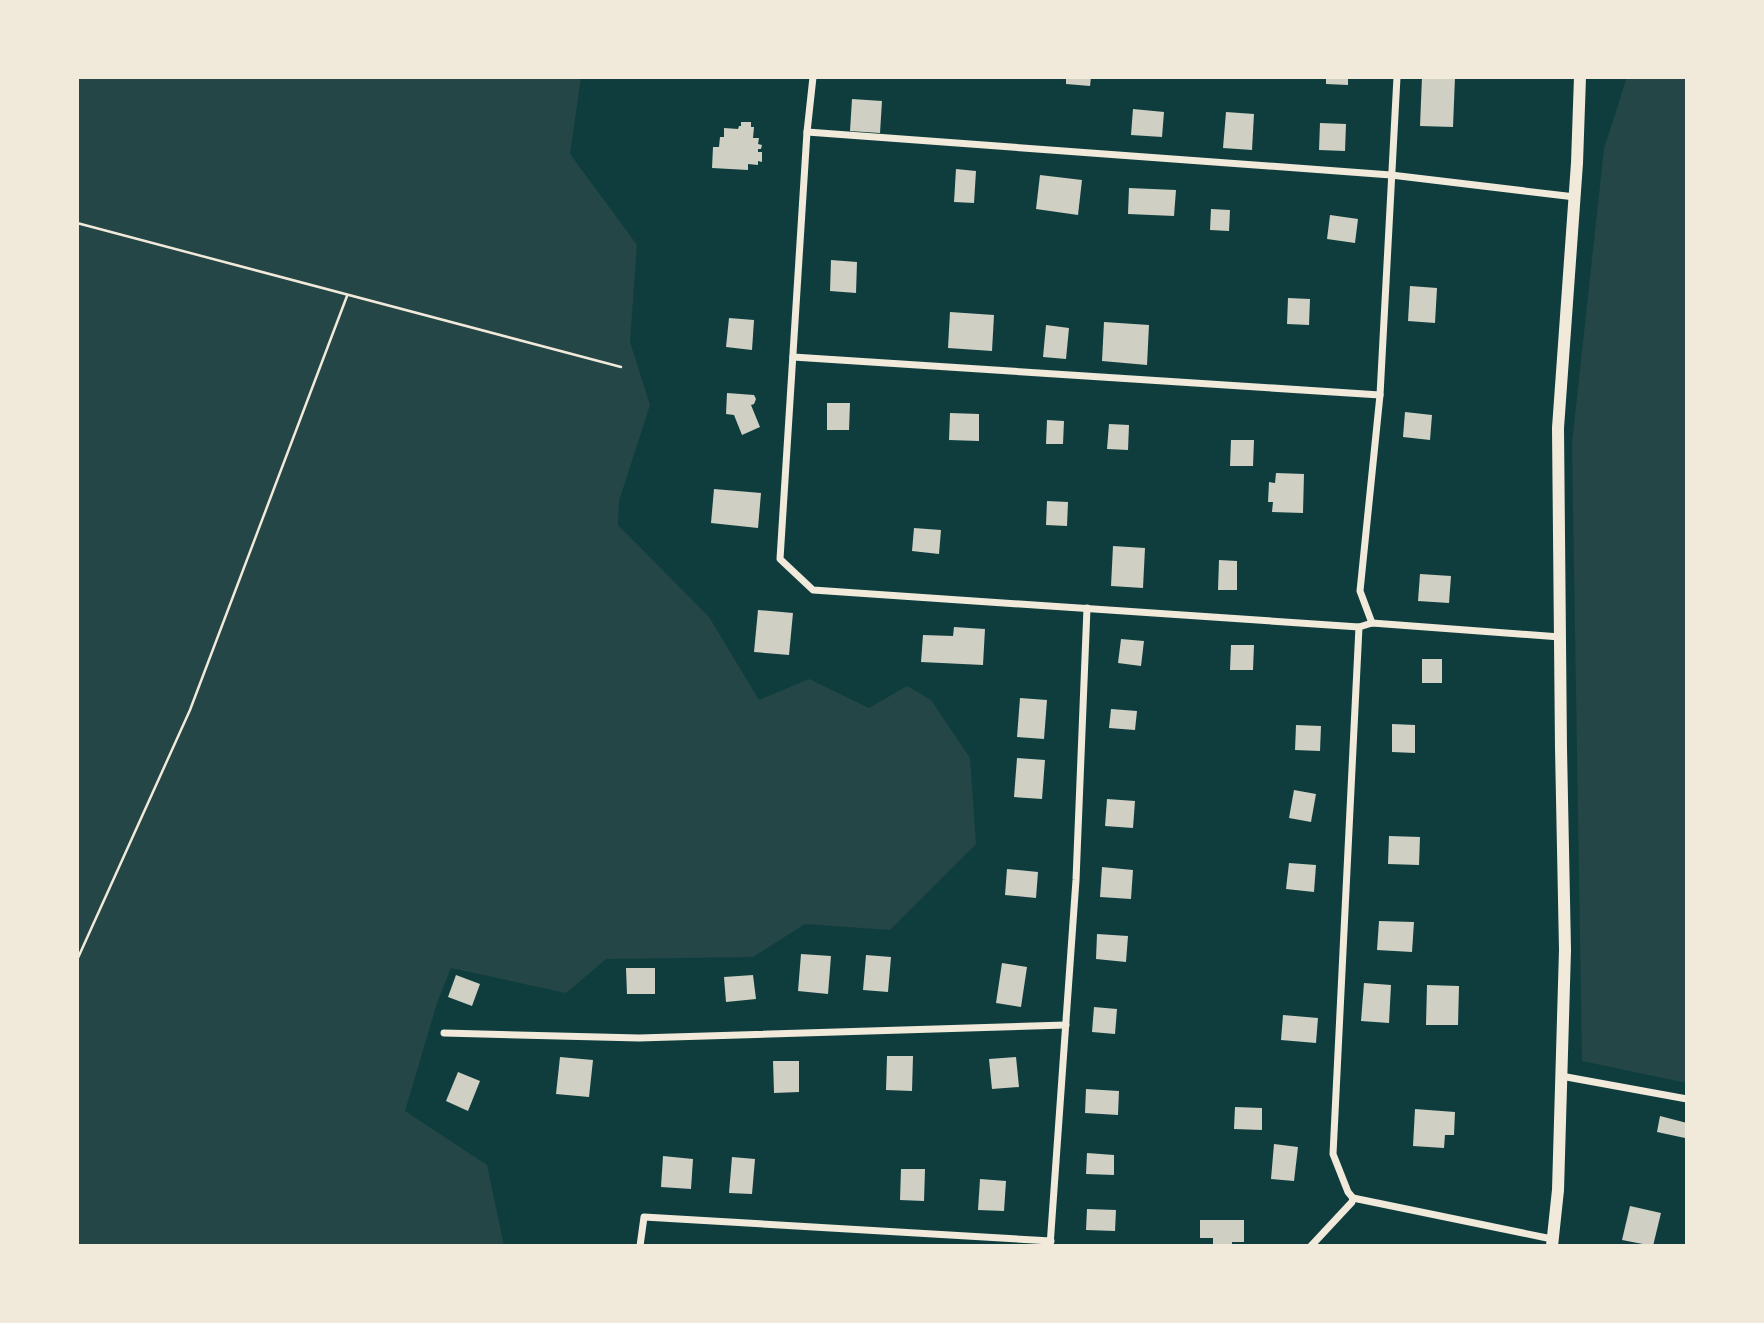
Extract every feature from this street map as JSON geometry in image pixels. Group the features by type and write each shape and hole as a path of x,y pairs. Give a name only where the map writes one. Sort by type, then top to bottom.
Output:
{"street":[{"path":"813,77 807,132 780,559 813,590 1359,627 1372,623 1560,637"},
{"path":"1372,623 1360,591 1380,395 1397,77"},
{"path":"1359,627 1333,1153 1348,1192 1353,1198 1552,1243 1558,1190 1564,950 1558,428 1575,197 1580,77"},
{"path":"807,132 1391,175 1575,197"},
{"path":"793,357 1380,395"},
{"path":"640,1246 644,1217 1050,1244 1076,880 1087,608"},
{"path":"444,1033 639,1038 1066,1025"},
{"path":"1561,1076 1687,1100"},
{"path":"1311,1246 1353,1198"}],"path":[{"path":"77,223 621,367"},
{"path":"77,960 190,710 348,296"}],"shaded area":[{"path":"77,77 581,77 570,154 637,245 630,342 650,405 619,501 618,525 709,617 759,700 809,679 869,708 907,686 931,700 970,758 976,844 890,930 805,924 753,957 606,959 566,993 451,968 437,1003 405,1111 487,1165 504,1246 77,1246"},
{"path":"1627,77 1676,77 1687,80 1687,1083 1582,1061 1572,443 1604,149"}],"building":[{"path":"1066,77 1091,77 1090,86 1066,84"},
{"path":"1326,77 1348,77 1348,85 1326,84"},
{"path":"1422,77 1455,77 1453,127 1420,126"},
{"path":"852,99 882,101 880,133 850,131"},
{"path":"1133,109 1164,112 1162,137 1131,135"},
{"path":"1226,112 1254,114 1252,150 1223,148"},
{"path":"741,122 751,122 751,127 754,127 753,138 759,138 758,144 762,145 758,152 762,152 762,162 758,161 758,165 748,164 748,170 712,168 713,147 719,147 720,137 724,137 724,128 738,129"},
{"path":"1320,123 1346,124 1345,151 1319,150"},
{"path":"956,169 976,171 974,203 954,202"},
{"path":"1040,175 1082,180 1078,215 1036,209"},
{"path":"1129,188 1176,190 1174,216 1128,214"},
{"path":"1211,209 1230,210 1229,231 1210,230"},
{"path":"1330,215 1358,219 1355,243 1327,239"},
{"path":"831,260 857,262 856,293 830,291"},
{"path":"1410,286 1437,288 1435,323 1408,321"},
{"path":"1288,298 1310,299 1309,325 1287,324"},
{"path":"950,312 994,315 992,351 948,348"},
{"path":"729,318 754,320 752,350 726,347"},
{"path":"1104,322 1149,325 1147,365 1102,361"},
{"path":"1046,325 1069,328 1066,359 1043,357"},
{"path":"727,393 754,395 756,399 751,405 760,427 742,435 734,415 726,414"},
{"path":"827,403 850,403 849,430 827,430"},
{"path":"1405,412 1432,415 1430,440 1403,437"},
{"path":"950,413 979,414 979,441 949,440"},
{"path":"1047,420 1064,421 1063,444 1046,444"},
{"path":"1109,424 1129,425 1128,450 1107,449"},
{"path":"1231,440 1254,440 1253,466 1230,466"},
{"path":"1276,473 1304,474 1303,513 1272,512 1273,502 1268,502 1269,482 1275,483"},
{"path":"714,489 761,493 758,528 711,523"},
{"path":"1047,501 1068,502 1067,526 1046,525"},
{"path":"914,528 941,530 939,554 912,551"},
{"path":"1113,546 1145,548 1143,588 1111,586"},
{"path":"1219,560 1237,561 1237,590 1218,590"},
{"path":"1420,574 1451,576 1449,603 1418,601"},
{"path":"758,610 793,613 789,655 754,652"},
{"path":"954,627 985,629 983,665 921,662 923,635 953,636"},
{"path":"1121,639 1144,641 1141,666 1118,663"},
{"path":"1231,645 1254,645 1253,670 1230,670"},
{"path":"1422,659 1442,659 1442,683 1422,683"},
{"path":"1020,698 1047,700 1044,739 1017,737"},
{"path":"1111,709 1137,711 1135,730 1109,728"},
{"path":"1392,724 1415,725 1415,753 1392,752"},
{"path":"1296,725 1321,726 1320,751 1295,750"},
{"path":"1017,758 1045,760 1042,799 1014,797"},
{"path":"1294,790 1316,794 1311,822 1289,818"},
{"path":"1107,799 1135,801 1133,828 1105,826"},
{"path":"1389,836 1420,837 1419,865 1388,864"},
{"path":"1289,863 1316,865 1314,892 1286,889"},
{"path":"1102,867 1133,870 1131,899 1100,897"},
{"path":"1007,869 1038,872 1036,898 1005,895"},
{"path":"1379,921 1414,922 1412,952 1377,950"},
{"path":"1097,934 1128,936 1126,962 1096,959"},
{"path":"801,954 831,956 828,994 798,991"},
{"path":"866,955 891,957 888,992 863,990"},
{"path":"1002,963 1027,967 1021,1007 996,1003"},
{"path":"626,968 655,968 655,994 627,994"},
{"path":"456,975 480,984 472,1006 448,997"},
{"path":"753,975 756,999 726,1002 724,977"},
{"path":"1364,983 1391,985 1389,1023 1361,1021"},
{"path":"1427,985 1459,986 1458,1025 1426,1025"},
{"path":"1094,1007 1117,1009 1115,1034 1092,1032"},
{"path":"1283,1015 1318,1018 1316,1043 1281,1040"},
{"path":"887,1056 913,1056 912,1091 886,1090"},
{"path":"560,1057 593,1060 589,1097 556,1094"},
{"path":"1016,1057 1019,1087 992,1089 989,1059"},
{"path":"773,1061 799,1061 799,1092 774,1093"},
{"path":"458,1072 480,1081 468,1111 446,1101"},
{"path":"1086,1089 1119,1091 1118,1115 1085,1113"},
{"path":"1235,1107 1262,1108 1262,1130 1234,1129"},
{"path":"1415,1109 1455,1112 1454,1135 1445,1135 1444,1148 1413,1146"},
{"path":"1660,1116 1687,1123 1685,1138 1657,1132"},
{"path":"1274,1144 1298,1147 1294,1181 1271,1179"},
{"path":"1087,1153 1114,1155 1114,1175 1086,1174"},
{"path":"663,1156 693,1159 691,1189 661,1187"},
{"path":"732,1157 755,1159 752,1194 729,1193"},
{"path":"901,1169 925,1169 924,1201 900,1200"},
{"path":"980,1179 1006,1181 1004,1211 978,1210"},
{"path":"1630,1206 1661,1213 1653,1246 1622,1240"},
{"path":"1087,1209 1116,1210 1115,1231 1086,1230"},
{"path":"1200,1220 1244,1220 1244,1242 1232,1242 1232,1246 1213,1246 1213,1238 1200,1238"}]}
